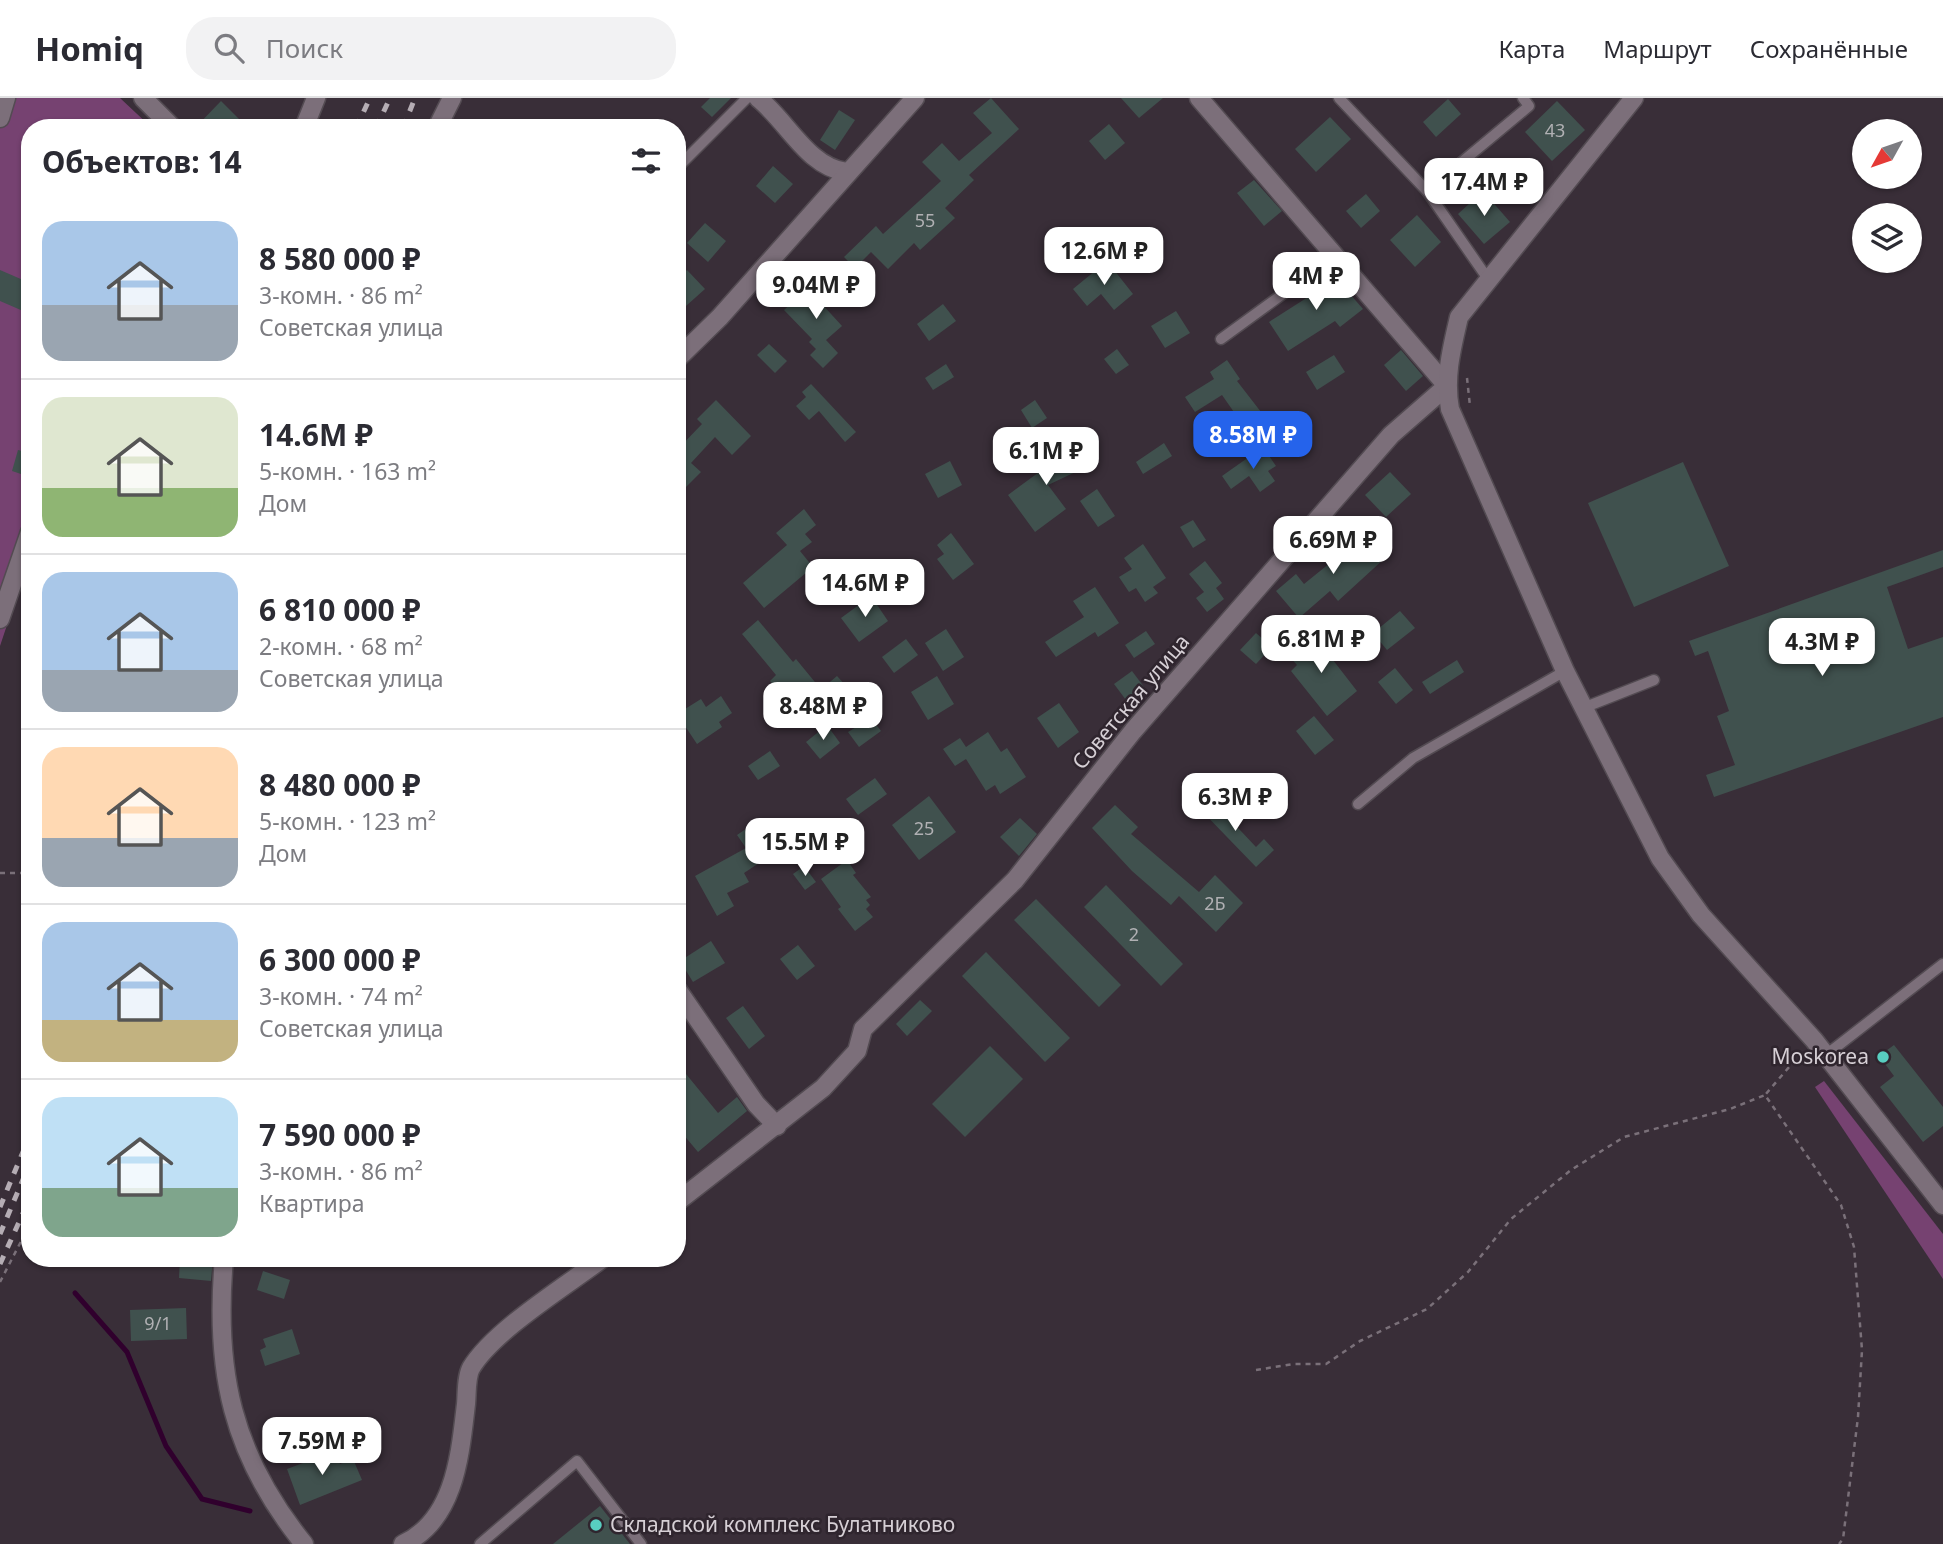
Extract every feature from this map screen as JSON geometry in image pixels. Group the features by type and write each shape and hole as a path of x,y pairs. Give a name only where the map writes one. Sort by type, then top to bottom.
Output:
{"street":[{"path":"0,118 6,98"},
{"path":"143,98 163,119"},
{"path":"308,119 316,98"},
{"path":"441,119 452,98"},
{"path":"758,98 778,105 812,156 830,169 846,172"},
{"path":"686,350 720,317 846,172 915,98"},
{"path":"1199,98 1447,386"},
{"path":"1634,98 1574,177 1459,317 1450,352 1447,386 1454,421 1565,671 1671,876 1700,915 1814,1040 1943,1205"},
{"name":"Советская улица","path":"686,1195 823,1088 857,1051 863,1029 1015,880 1133,731 1382,445 1447,386"},
{"path":"0,620 21,558"},
{"path":"686,1002 735,1076 776,1126"},
{"path":"222,1267 219,1307 222,1368 243,1445 272,1502 304,1544"},
{"path":"403,1544 428,1527 448,1497 460,1457 470,1370 490,1344 591,1267"}],"lane":[{"path":"686,159 747,98"},
{"path":"1339,98 1427,191 1488,279"},
{"path":"1427,191 1529,106 1522,98"},
{"path":"1221,339 1335,256"},
{"path":"1358,804 1413,758 1565,671"},
{"path":"1583,708 1654,680"},
{"path":"1826,1055 1943,964"},
{"path":"480,1544 577,1461 641,1544"}],"path":[{"path":"1466,365 1470,406"},
{"path":"0,873 21,873"},
{"path":"1256,1370 1293,1364 1326,1364 1360,1340 1427,1309 1468,1272 1510,1219 1571,1170 1625,1137 1730,1109 1765,1095 1814,1040"},
{"path":"1765,1095 1840,1205 1854,1247 1862,1350 1858,1418 1843,1539 1839,1544"},
{"path":"0,1282 21,1241"}],"shaded area":[{"path":"0,98 120,98 142,119 21,119 21,583 0,646"},
{"path":"1824,1081 1943,1234 1943,1279 1815,1087"}],"building":[{"path":"710,98 731,98 712,117 701,107"},
{"path":"991,98 1019,129 969,175 974,180 945,208 955,218 920,250 914,243 888,269 871,252 855,268 844,257 876,226 883,234 941,181 922,162 942,143 959,161 992,133 973,113"},
{"path":"1121,98 1163,98 1139,118"},
{"path":"1448,99 1461,114 1436,137 1423,122"},
{"path":"221,101 239,119 204,119"},
{"path":"1557,101 1585,130 1552,161 1525,132"},
{"path":"839,110 855,120 835,150 820,140"},
{"path":"1330,117 1351,139 1316,172 1295,149"},
{"path":"1109,124 1125,143 1105,160 1089,141"},
{"path":"773,166 793,184 775,203 756,186"},
{"path":"1254,180 1282,211 1264,226 1237,193"},
{"path":"1483,191 1510,222 1484,244 1458,214"},
{"path":"1366,194 1380,211 1361,228 1346,211"},
{"path":"1417,215 1441,242 1415,267 1390,240"},
{"path":"705,223 726,241 708,262 687,243"},
{"path":"1107,261 1133,294 1114,310 1101,294 1087,306 1073,289"},
{"path":"0,270 21,279 21,310 0,301"},
{"path":"686,271 705,289 686,306"},
{"path":"1330,271 1363,309 1340,327 1335,321 1288,351 1269,322 1308,297 1304,292"},
{"path":"817,280 830,294 821,303 842,326 826,340 838,353 823,368 810,355 816,349 809,342 812,339 784,310"},
{"path":"943,304 956,321 929,341 917,324"},
{"path":"1176,311 1190,333 1165,348 1151,326"},
{"path":"769,344 787,361 775,373 757,355"},
{"path":"1117,349 1129,365 1116,374 1104,359"},
{"path":"1401,350 1423,376 1406,391 1384,365"},
{"path":"1334,355 1345,372 1317,390 1306,372"},
{"path":"1227,360 1240,379 1237,381 1261,412 1243,425 1222,395 1195,412 1185,397 1214,379 1210,372"},
{"path":"946,364 954,377 933,390 925,378"},
{"path":"811,384 856,432 845,442 819,411 809,420 796,406 806,397 802,392"},
{"path":"716,400 751,436 732,455 715,437 691,463 701,472 686,487 686,441 702,424 697,419"},
{"path":"1035,400 1047,418 1032,428 1021,410"},
{"path":"1071,441 1084,468 1048,485 1066,509 1035,532 1008,495 1050,464 1045,453"},
{"path":"1164,443 1172,456 1143,474 1136,462"},
{"path":"1263,447 1276,466 1268,471 1275,481 1260,492 1249,476 1231,489 1222,476"},
{"path":"18,450 21,451 21,474 12,471"},
{"path":"950,461 962,485 938,498 925,474"},
{"path":"1683,462 1729,566 1634,607 1588,503"},
{"path":"1390,472 1411,494 1386,517 1365,495"},
{"path":"1097,489 1115,516 1098,527 1080,501"},
{"path":"804,509 816,525 805,534 812,542 800,551 813,567 764,608 743,583 787,545 776,533"},
{"path":"1193,520 1206,540 1193,548 1180,527"},
{"path":"1362,531 1385,558 1338,601 1330,591 1299,618 1276,591 1296,574 1304,584 1351,546 1348,543"},
{"path":"951,533 974,564 953,580 937,559 944,554 937,545"},
{"path":"1143,544 1166,578 1153,587 1158,593 1145,602 1136,588 1129,592 1119,577 1132,569 1124,558"},
{"path":"1943,550 1943,567 1887,587 1908,649 1943,637 1943,717 1714,797 1706,775 1735,765 1717,716 1729,711 1708,651 1695,656 1689,641"},
{"path":"1205,561 1222,583 1216,588 1224,599 1207,612 1196,598 1204,592 1189,574"},
{"path":"1095,587 1119,623 1098,637 1095,632 1056,657 1045,642 1084,617 1073,601"},
{"path":"871,596 888,621 859,642 841,618"},
{"path":"1400,611 1415,628 1387,650 1373,633"},
{"path":"758,620 793,662 796,659 819,687 794,709 770,681 776,675 742,634"},
{"path":"946,629 964,657 943,671 925,643"},
{"path":"1146,631 1155,644 1134,658 1125,645"},
{"path":"1256,633 1272,647 1256,664 1240,650"},
{"path":"1312,633 1357,691 1327,716 1291,671 1297,665 1288,655"},
{"path":"906,639 918,655 894,673 882,657"},
{"path":"1457,660 1464,672 1430,694 1422,682"},
{"path":"1395,668 1413,690 1396,704 1378,682"},
{"path":"1132,671 1144,687 1126,700 1114,684"},
{"path":"837,676 847,687 822,708 812,697"},
{"path":"937,676 954,704 928,720 911,692"},
{"path":"721,696 732,713 719,722 722,727 697,744 686,728 686,708 701,699 706,707"},
{"path":"1059,703 1079,732 1058,748 1037,718"},
{"path":"1314,716 1334,740 1315,755 1296,731"},
{"path":"871,718 881,731 859,747 848,732"},
{"path":"827,725 840,743 820,759 806,742"},
{"path":"988,732 1001,752 1007,748 1026,777 1000,794 995,785 986,791 966,759 955,766 943,749 960,738 966,747"},
{"path":"770,751 780,766 758,780 748,766"},
{"path":"875,778 887,794 858,815 846,799"},
{"path":"929,796 956,832 919,860 892,825"},
{"path":"1208,796 1256,847 1264,839 1274,850 1256,867 1197,806"},
{"path":"1115,805 1138,827 1131,834 1199,892 1215,875 1243,903 1216,932 1179,896 1171,905 1132,871 1092,828"},
{"path":"762,818 782,848 744,873 749,882 727,893 734,906 717,916 695,876 746,848 737,835"},
{"path":"1020,818 1037,834 1019,856 1000,837"},
{"path":"847,860 856,873 853,875 871,897 866,900 870,905 866,909 873,917 855,931 838,909 841,907 821,879"},
{"path":"804,866 816,882 805,890 793,874"},
{"path":"1106,885 1183,964 1161,986 1084,907"},
{"path":"1036,899 1121,985 1099,1007 1014,920"},
{"path":"711,941 725,963 693,982 686,971 686,957"},
{"path":"798,945 815,966 797,980 780,959"},
{"path":"986,952 1070,1038 1045,1062 962,976"},
{"path":"920,1000 932,1011 907,1036 896,1024"},
{"path":"743,1006 765,1036 749,1049 726,1018"},
{"path":"1894,1045 1943,1107 1943,1126 1923,1142 1880,1087 1894,1076 1879,1056"},
{"path":"990,1046 1023,1079 965,1137 932,1104"},
{"path":"686,1074 718,1113 737,1097 747,1111 698,1152 686,1138"},
{"path":"180,1267 212,1267 211,1281 179,1278"},
{"path":"263,1271 290,1280 284,1299 257,1290"},
{"path":"186,1308 187,1339 131,1341 130,1310"},
{"path":"292,1329 300,1354 265,1366 260,1350 266,1347 263,1339"},
{"path":"335,1451 340,1464 353,1459 362,1480 300,1505 287,1469"},
{"name":"Складской комплекс Булатниково","path":"600,1506 630,1544 553,1544"}],"waterway":[{"path":"75,1293 127,1352 166,1446 202,1499 250,1511"}],"railway":[{"path":"360,119 370,98"},
{"path":"380,119 390,98"},
{"path":"407,119 415,98"},
{"path":"0,1207 21,1157"},
{"path":"0,1234 21,1184"},
{"path":"0,1264 21,1218"}],"place":[{"name":"Moskorea","path":"1883,1057"},
{"name":"Складской комплекс Булатниково","path":"596,1525"}]}
